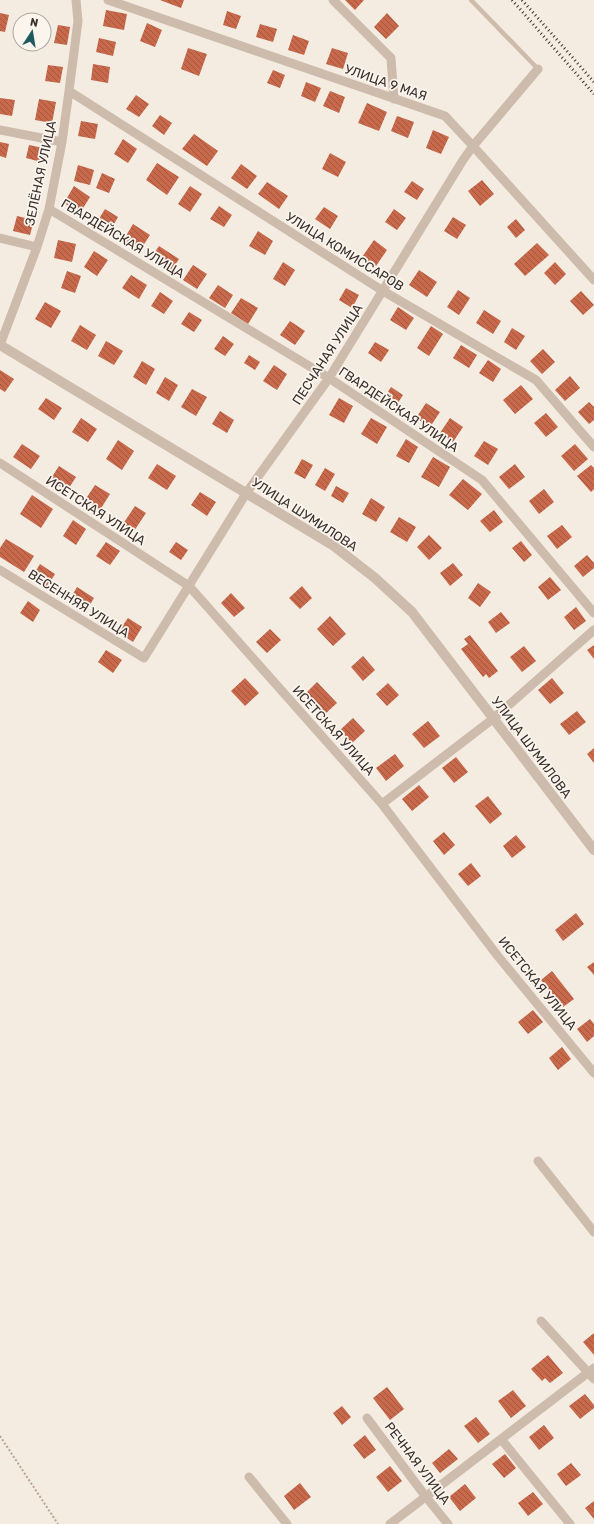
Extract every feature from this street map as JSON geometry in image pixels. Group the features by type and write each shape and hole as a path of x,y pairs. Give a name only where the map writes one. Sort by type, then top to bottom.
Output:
{"street":[{"name":"ЗЕЛЁНАЯ УЛИЦА","path":"0,345 37,246 49,209 62,142 69,91 78,21 76,0"},
{"name":"УЛИЦА 9 МАЯ","path":"108,0 445,116 594,280"},
{"path":"333,0 391,58 394,99"},
{"name":"ПЕСЧАНАЯ УЛИЦА","path":"144,658 247,492 329,378 473,146 538,69"},
{"name":"УЛИЦА КОМИССАРОВ","path":"69,91 383,291 536,380 594,447"},
{"path":"0,130 62,142"},
{"name":"ГВАРДЕЙСКАЯ УЛИЦА","path":"49,209 329,378 482,480 594,613"},
{"path":"0,238 37,246"},
{"name":"УЛИЦА ШУМИЛОВА","path":"0,345 247,492 334,546 375,578 412,612 594,850"},
{"name":"ИСЕТСКАЯ УЛИЦА","path":"0,463 189,586 382,804 497,954 594,1073"},
{"name":"ВЕСЕННЯЯ УЛИЦА","path":"0,570 144,658"},
{"path":"382,804 494,718 594,630"},
{"path":"538,1161 594,1232"},
{"path":"390,1524 501,1439 592,1373 542,1322"},
{"name":"РЕЧНАЯ УЛИЦА","path":"367,1418 448,1524"},
{"path":"501,1439 570,1524"},
{"path":"249,1477 287,1524"}],"lane":[{"path":"471,0 538,69"}],"path":[{"path":"0,1436 58,1524"}],"building":[{"path":"160,0 184,0 181,8"},
{"path":"345,0 364,0 355,10"},
{"path":"106,10 127,14 124,30 103,26"},
{"path":"227,11 241,16 236,29 223,25"},
{"path":"0,13 9,15 5,32 0,31"},
{"path":"387,13 399,26 386,39 374,27"},
{"path":"147,23 162,30 155,47 140,41"},
{"path":"260,24 277,29 273,42 256,37"},
{"path":"58,25 70,27 67,45 54,43"},
{"path":"293,35 309,41 304,55 288,50"},
{"path":"99,38 116,42 113,56 96,52"},
{"path":"188,48 207,54 199,76 181,69"},
{"path":"332,48 348,53 343,69 326,64"},
{"path":"93,64 110,67 108,83 91,80"},
{"path":"48,65 63,67 60,83 45,81"},
{"path":"273,70 285,75 280,88 267,83"},
{"path":"306,82 321,88 315,102 301,96"},
{"path":"330,91 345,97 339,113 323,106"},
{"path":"136,95 149,104 139,117 126,109"},
{"path":"0,98 15,100 12,116 0,114"},
{"path":"39,99 56,102 52,123 35,120"},
{"path":"367,103 387,112 379,131 358,123"},
{"path":"160,115 172,123 164,135 152,126"},
{"path":"397,116 414,122 408,138 391,131"},
{"path":"81,121 98,124 95,139 78,136"},
{"path":"433,130 449,137 441,154 426,148"},
{"path":"194,134 218,151 207,166 182,149"},
{"path":"123,139 137,149 128,163 114,154"},
{"path":"0,142 9,144 6,158 0,156"},
{"path":"29,145 48,149 45,163 26,158"},
{"path":"330,153 346,162 338,177 322,169"},
{"path":"157,163 179,177 167,195 146,180"},
{"path":"241,164 257,176 247,189 231,178"},
{"path":"78,165 94,170 90,185 74,181"},
{"path":"102,173 115,179 109,193 96,188"},
{"path":"482,180 494,194 480,206 468,191"},
{"path":"412,181 424,189 417,200 404,192"},
{"path":"267,182 288,196 279,209 258,194"},
{"path":"74,186 90,197 80,213 64,203"},
{"path":"190,186 202,194 190,212 178,204"},
{"path":"219,206 232,215 224,227 210,219"},
{"path":"324,207 338,216 330,229 315,219"},
{"path":"105,209 118,217 110,231 97,222"},
{"path":"394,209 406,218 397,230 385,222"},
{"path":"17,216 34,220 30,235 13,231"},
{"path":"453,217 466,225 457,239 444,231"},
{"path":"516,219 525,230 516,238 507,227"},
{"path":"133,224 150,235 139,252 123,241"},
{"path":"258,231 273,241 265,255 249,246"},
{"path":"58,240 76,244 72,262 54,258"},
{"path":"374,240 387,250 376,266 362,257"},
{"path":"537,243 549,255 525,276 514,264"},
{"path":"159,246 179,259 171,271 151,258"},
{"path":"94,251 108,260 97,276 84,267"},
{"path":"283,262 295,270 285,286 273,279"},
{"path":"555,262 566,274 555,285 544,273"},
{"path":"193,265 207,274 197,289 183,280"},
{"path":"419,270 437,282 427,297 409,285"},
{"path":"67,271 81,276 75,293 61,288"},
{"path":"131,275 147,285 139,299 122,288"},
{"path":"218,285 233,295 225,308 209,298"},
{"path":"346,288 359,295 352,308 339,300"},
{"path":"458,290 470,298 459,315 447,307"},
{"path":"581,291 594,305 583,315 570,301"},
{"path":"160,292 173,301 164,314 151,306"},
{"path":"241,298 258,308 248,324 231,313"},
{"path":"45,302 61,311 51,328 35,319"},
{"path":"398,307 414,318 406,330 390,320"},
{"path":"484,310 501,321 493,334 476,323"},
{"path":"189,312 202,320 194,332 181,324"},
{"path":"290,321 305,331 295,345 280,335"},
{"path":"80,325 96,335 87,350 71,341"},
{"path":"431,326 443,334 429,356 417,348"},
{"path":"512,328 525,336 516,350 504,342"},
{"path":"223,336 234,344 225,356 214,349"},
{"path":"106,341 123,351 114,365 98,356"},
{"path":"375,342 389,350 381,362 368,353"},
{"path":"461,345 477,355 469,368 453,358"},
{"path":"543,349 555,362 542,374 530,361"},
{"path":"249,355 260,362 255,370 244,363"},
{"path":"488,360 501,369 493,382 479,373"},
{"path":"142,361 155,369 146,385 133,377"},
{"path":"274,365 287,374 277,390 263,381"},
{"path":"0,370 14,379 5,392 0,389"},
{"path":"570,376 580,388 565,401 555,390"},
{"path":"165,377 178,385 169,401 156,393"},
{"path":"521,385 533,399 515,414 503,400"},
{"path":"391,387 403,395 396,406 384,398"},
{"path":"192,389 207,397 196,416 181,407"},
{"path":"46,398 62,408 54,420 38,409"},
{"path":"339,398 353,406 344,423 329,415"},
{"path":"589,402 594,407 594,420 589,424 578,412"},
{"path":"426,403 440,412 430,427 416,418"},
{"path":"220,411 234,420 227,433 212,424"},
{"path":"546,413 558,427 546,437 534,423"},
{"path":"81,418 97,429 88,442 72,432"},
{"path":"371,418 387,427 377,444 361,434"},
{"path":"450,418 463,427 453,442 440,433"},
{"path":"406,439 418,447 409,463 396,456"},
{"path":"118,440 134,451 122,470 106,459"},
{"path":"484,441 498,449 488,465 474,456"},
{"path":"22,444 40,456 31,469 13,457"},
{"path":"575,444 588,459 574,471 561,456"},
{"path":"433,457 450,467 439,487 421,477"},
{"path":"302,459 313,465 305,479 294,473"},
{"path":"157,464 176,476 167,490 148,478"},
{"path":"515,464 525,477 509,489 499,477"},
{"path":"591,465 594,468 594,489 591,492 577,476"},
{"path":"59,466 76,477 67,491 50,480"},
{"path":"325,468 335,474 325,491 315,485"},
{"path":"463,479 482,494 468,510 449,495"},
{"path":"95,485 110,494 100,510 85,500"},
{"path":"336,486 349,493 343,503 331,496"},
{"path":"544,489 554,502 539,514 529,501"},
{"path":"200,492 216,502 207,516 191,505"},
{"path":"32,495 53,509 41,528 20,514"},
{"path":"371,498 385,507 376,522 362,514"},
{"path":"135,506 146,513 134,531 123,524"},
{"path":"494,510 503,522 490,532 480,521"},
{"path":"399,517 416,527 407,542 390,532"},
{"path":"73,520 86,529 76,545 63,536"},
{"path":"562,525 572,537 557,549 547,536"},
{"path":"429,535 442,548 429,560 417,547"},
{"path":"6,539 34,556 24,572 0,557 0,548"},
{"path":"521,541 532,555 524,562 512,548"},
{"path":"106,542 120,551 110,565 96,556"},
{"path":"176,542 188,550 181,560 169,552"},
{"path":"587,555 594,563 594,568 583,577 574,566"},
{"path":"453,563 463,575 450,586 440,573"},
{"path":"40,564 55,574 47,587 32,577"},
{"path":"550,577 561,590 548,600 538,587"},
{"path":"478,583 491,592 480,607 468,598"},
{"path":"302,586 312,598 300,609 289,598"},
{"path":"77,587 94,598 86,611 69,601"},
{"path":"231,593 245,608 234,617 221,603"},
{"path":"28,601 40,610 33,622 20,613"},
{"path":"576,607 586,621 574,630 564,617"},
{"path":"501,612 510,623 496,633 488,622"},
{"path":"330,616 346,634 333,646 317,629"},
{"path":"128,618 142,627 133,642 118,632"},
{"path":"270,629 281,640 267,653 256,642"},
{"path":"470,635 498,671 489,678 486,674 483,677 461,649 468,644 464,639"},
{"path":"594,645 594,659 587,650"},
{"path":"524,646 536,661 522,672 510,657"},
{"path":"106,650 122,660 113,673 98,662"},
{"path":"363,656 375,670 363,681 351,667"},
{"path":"245,678 259,693 245,706 231,691"},
{"path":"552,678 564,693 550,704 538,690"},
{"path":"317,682 337,703 325,714 306,693"},
{"path":"388,683 399,695 387,706 376,694"},
{"path":"577,711 586,722 569,735 560,724"},
{"path":"353,718 365,731 352,743 340,730"},
{"path":"428,721 440,736 424,748 412,734"},
{"path":"594,748 594,763 587,754"},
{"path":"395,754 404,766 386,781 376,768"},
{"path":"456,757 468,772 454,783 442,768"},
{"path":"419,785 429,797 412,811 402,799"},
{"path":"488,796 502,814 490,824 475,806"},
{"path":"444,832 455,845 444,855 433,841"},
{"path":"516,835 526,847 512,858 503,846"},
{"path":"471,863 481,876 468,886 458,874"},
{"path":"576,913 584,924 563,941 555,930"},
{"path":"594,962 594,975 587,967"},
{"path":"552,971 574,999 563,1007 541,980"},
{"path":"533,1010 543,1022 528,1034 518,1022"},
{"path":"590,1019 594,1024 594,1036 587,1042 577,1029"},
{"path":"562,1047 571,1059 558,1070 549,1058"},
{"path":"594,1333 594,1355 583,1342"},
{"path":"548,1355 563,1373 550,1383 545,1378 542,1381 531,1369"},
{"path":"387,1387 404,1409 390,1420 373,1398"},
{"path":"513,1390 526,1406 511,1418 498,1401"},
{"path":"585,1394 594,1405 594,1408 580,1419 569,1406"},
{"path":"342,1406 351,1417 342,1425 333,1413"},
{"path":"476,1417 490,1434 478,1443 464,1426"},
{"path":"544,1425 554,1438 539,1450 529,1437"},
{"path":"365,1435 376,1450 364,1459 353,1445"},
{"path":"449,1449 458,1459 440,1473 432,1463"},
{"path":"505,1454 516,1468 504,1478 492,1464"},
{"path":"571,1463 581,1475 566,1486 557,1474"},
{"path":"390,1466 402,1481 388,1492 376,1477"},
{"path":"300,1483 311,1497 294,1510 284,1496"},
{"path":"465,1484 476,1498 460,1511 449,1497"},
{"path":"533,1492 543,1504 528,1516 518,1503"},
{"path":"594,1501 594,1519 585,1508"}],"railway":[{"path":"512,0 594,94"},
{"path":"522,0 594,82"}]}
